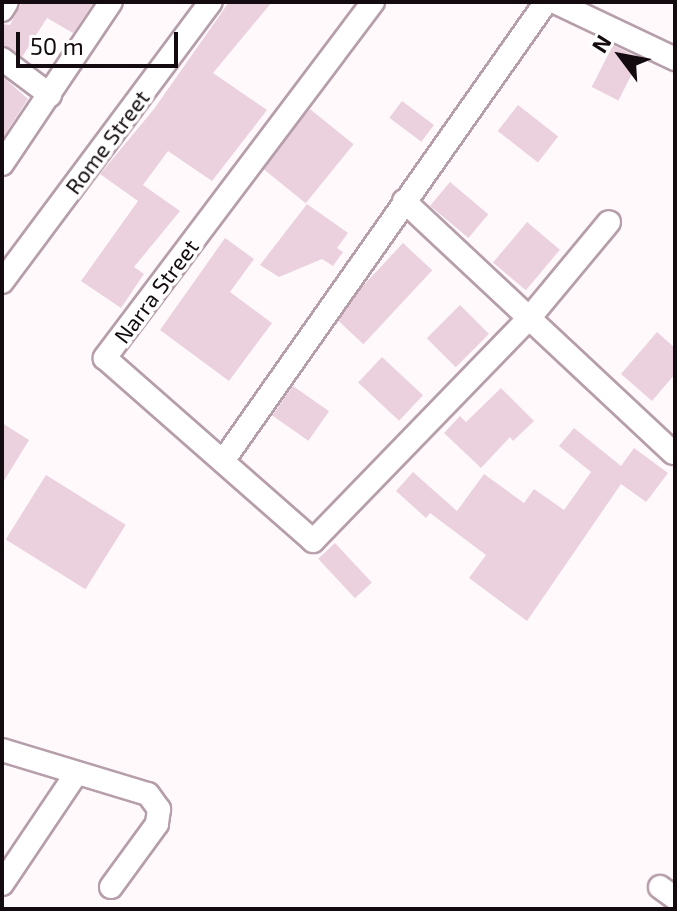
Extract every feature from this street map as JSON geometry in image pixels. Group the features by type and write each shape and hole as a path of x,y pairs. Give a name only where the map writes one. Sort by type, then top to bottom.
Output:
{"street":[{"path":"2,10 7,2"},
{"path":"2,164 111,2"},
{"name":"Narra Street","path":"373,2 105,358 313,541 531,316"},
{"path":"223,461 546,2"},
{"path":"555,2 675,59"},
{"name":"Rome Street","path":"2,282 209,3"},
{"path":"2,59 50,95"},
{"path":"404,201 531,316 674,454"},
{"path":"531,316 609,222"},
{"path":"2,750 148,794 159,809 157,824 111,887"},
{"path":"2,884 76,774"}],"building":[{"path":"22,2 94,2 73,33 47,18 22,57 2,45 2,24 10,25"},
{"path":"229,2 272,2 213,73 267,110 212,181 168,151 143,185 180,211 134,267 144,274 121,308 81,281 138,201 100,174 154,109"},
{"path":"613,45 640,59 618,100 592,87"},
{"path":"2,76 28,99 2,139"},
{"path":"402,101 434,125 421,142 389,118"},
{"path":"518,105 558,136 538,162 498,131"},
{"path":"310,109 354,144 306,203 262,168"},
{"path":"450,182 488,214 468,238 430,206"},
{"path":"307,204 348,233 337,248 343,252 333,266 322,259 279,277 260,265"},
{"path":"527,222 560,250 526,290 493,263"},
{"path":"225,238 254,259 230,292 272,323 229,381 160,330"},
{"path":"403,243 432,270 363,344 334,317"},
{"path":"460,305 489,334 456,367 427,338"},
{"path":"657,332 675,348 675,374 652,401 621,374"},
{"path":"382,357 423,395 399,421 358,383"},
{"path":"293,386 329,411 308,441 272,415"},
{"path":"501,388 534,421 513,441 510,437 481,468 444,433 460,416 466,422"},
{"path":"2,423 29,440 2,484"},
{"path":"574,428 621,466 634,448 668,473 646,502 621,484 527,621 469,578 486,555 430,513 426,518 396,491 413,472 457,511 484,474 524,503 534,489 564,510 591,472 559,446"},
{"path":"46,475 126,525 85,589 6,539"},
{"path":"335,543 372,582 355,598 318,559"}]}
